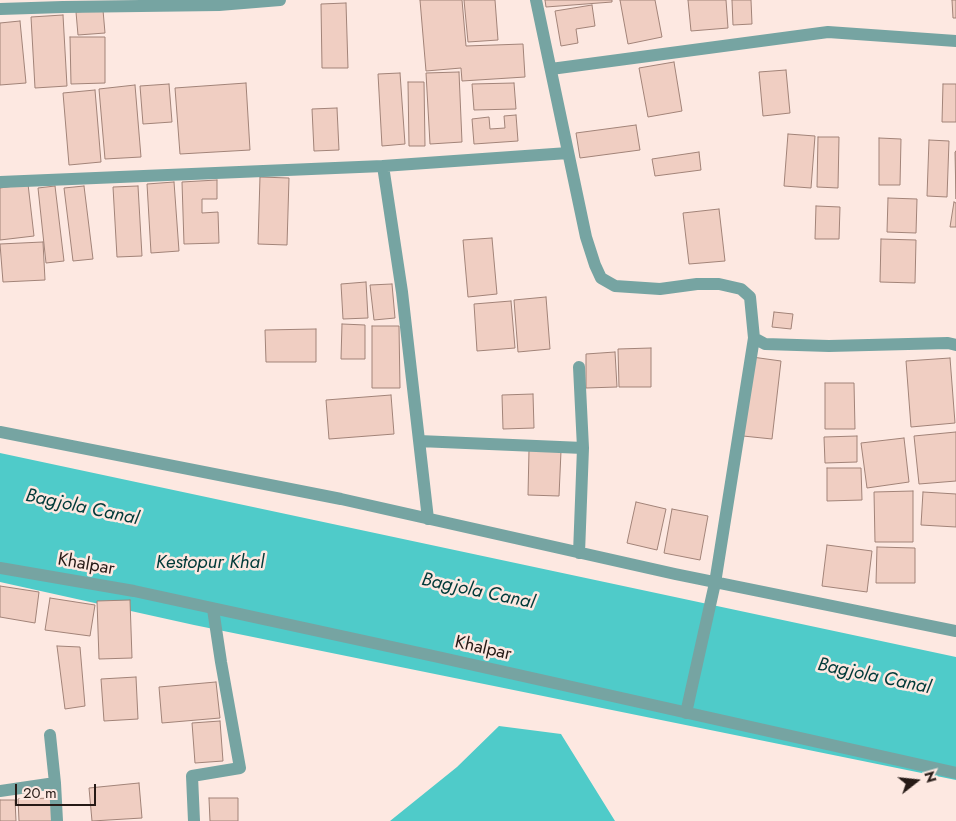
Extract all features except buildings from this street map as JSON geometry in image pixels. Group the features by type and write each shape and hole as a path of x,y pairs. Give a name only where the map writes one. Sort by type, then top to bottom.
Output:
{"street":[{"path":"0,9 280,0"},
{"path":"536,0 586,237 595,265 602,278 615,286 660,289 698,284 719,284 741,288 750,297 754,338 715,583 686,713"},
{"path":"551,69 828,32 956,41"},
{"path":"0,182 383,166 568,153"},
{"path":"383,166 402,292 428,519"},
{"path":"754,338 764,344 829,346 948,343 956,345"},
{"path":"579,367 582,448 580,553"},
{"path":"0,432 331,498 715,583 956,631"},
{"path":"419,441 582,448"},
{"name":"Khalpar","path":"0,568 134,591 956,773"},
{"path":"194,821 192,776 240,768 213,609"},
{"path":"50,735 57,821"},
{"path":"0,790 55,784"}],"water":[{"name":"Kestopur Khal","path":"0,453 956,657 956,780 194,625 0,582"},
{"path":"499,726 561,734 615,821 390,821 457,767"}],"water label":[{"name":"Bagjola Canal","path":"82,508"},
{"name":"Bagjola Canal","path":"478,592"},
{"name":"Bagjola Canal","path":"874,677"}]}
